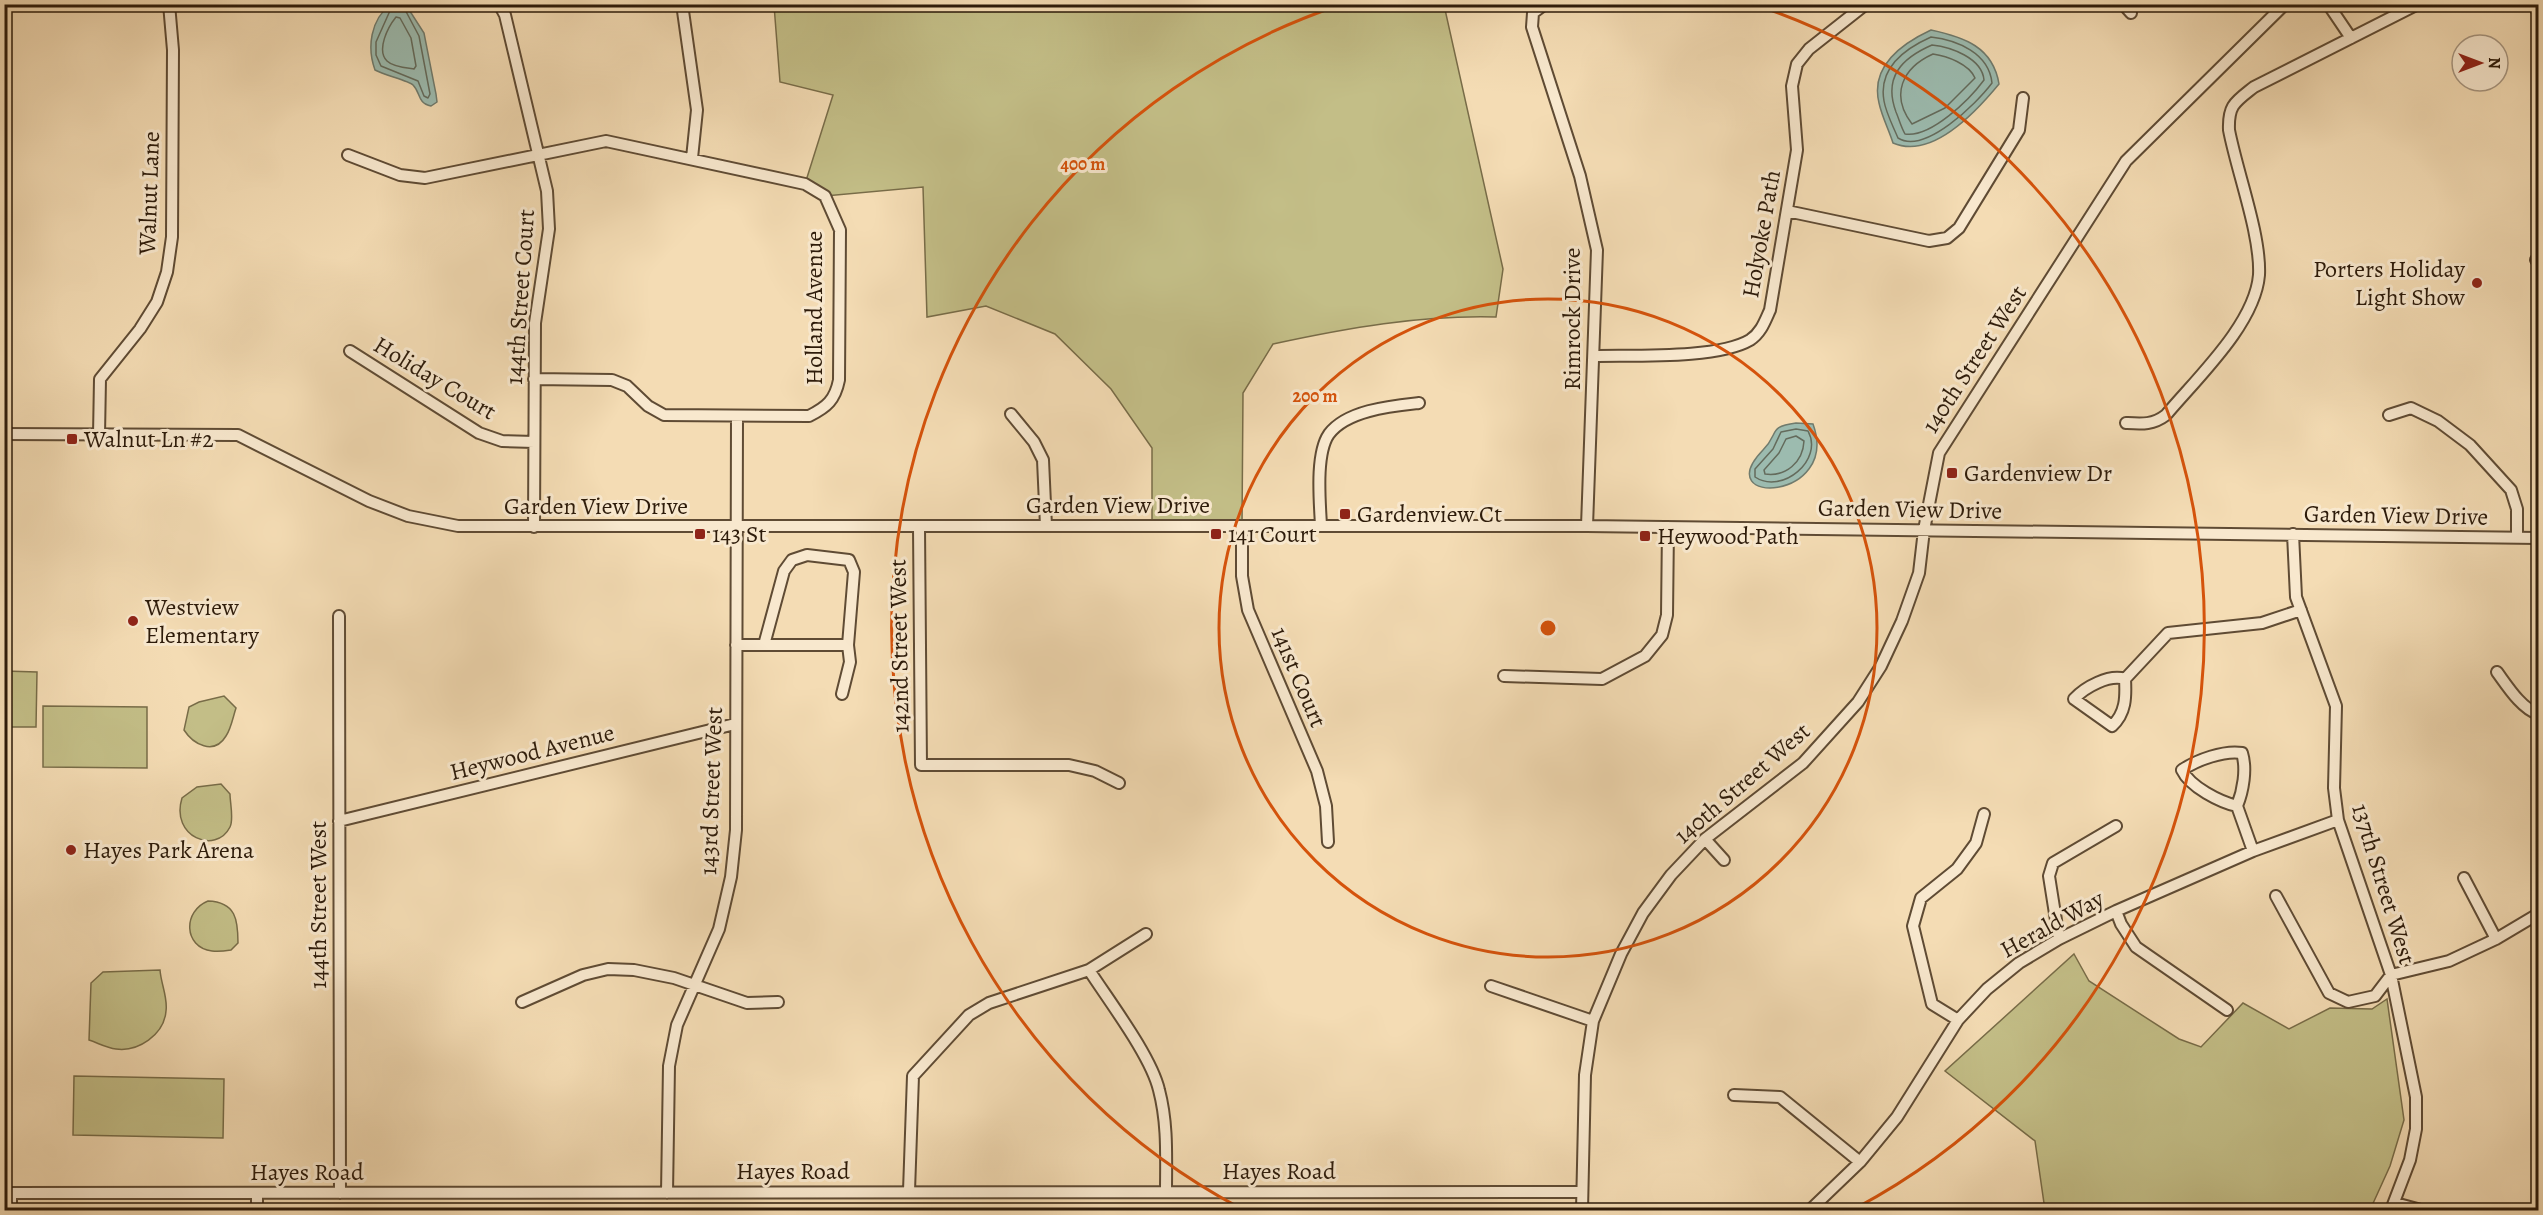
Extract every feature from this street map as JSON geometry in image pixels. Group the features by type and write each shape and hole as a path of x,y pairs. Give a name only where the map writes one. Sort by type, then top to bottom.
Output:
{"street":[{"name":"Walnut Lane","path":"99,435 100,380 140,329 157,302 167,272 172,237 173,50 169,4"},
{"name":"144th Street Court","path":"499,4 505,15 547,191 549,229 535,323 534,527"},
{"path":"682,4 697,110 692,158"},
{"name":"Rimrock Drive","path":"1545,4 1533,13 1532,27 1580,176 1597,250 1587,526"},
{"name":"Holyoke Path","path":"1594,356 1722,352 1751,339 1763,327 1770,310 1797,150 1792,86 1797,64 1809,49 1866,4"},
{"name":"140th Street West","path":"1582,1210 1585,1075 1593,1022 1621,954 1643,913 1671,875 1705,839 1803,763 1858,702 1881,666 1902,621 1919,573 1924,530 1939,453 2126,161 2285,4"},
{"path":"2328,4 2351,38"},
{"path":"2126,423 2158,422 2166,415 2234,335 2254,296 2259,274 2257,249 2229,130 2228,113 2235,102 2254,87 2418,4"},
{"path":"2534,4 2538,13"},
{"path":"1787,211 1929,241 1947,238 1959,228 2019,130 2024,98"},
{"name":"Holland Avenue","path":"348,155 400,175 425,178 606,141 805,184 825,196 840,230 839,380 836,396 825,408 809,416 664,415 648,406 627,386 612,380 534,379"},
{"name":"Holiday Court","path":"350,351 479,433 502,441 534,442"},
{"path":"1321,526 1322,465 1329,435 1344,421 1380,407 1419,403"},
{"path":"2389,415 2411,408 2438,421 2470,445 2511,490 2517,509 2517,537"},
{"path":"1011,414 1034,442 1043,460 1046,526"},
{"name":"143rd Street West","path":"667,1192 669,1066 677,1025 718,929 731,877 736,830 737,417"},
{"name":"Garden View Drive","path":"4,434 238,435 369,501 408,516 458,526 1587,526 2538,538"},
{"name":"142nd Street West","path":"919,526 921,765 1069,765 1095,771 1119,783"},
{"name":"141st Court","path":"1242,526 1242,576 1248,610 1317,771 1326,806 1328,842"},
{"path":"1504,676 1602,679 1645,656 1662,635 1667,615 1668,527"},
{"name":"137th Street West","path":"2293,534 2296,597 2336,706 2334,788 2338,820 2391,975 2416,1097 2416,1129 2410,1160 2393,1207"},
{"path":"764,645 784,572 792,560 807,555 849,560 854,572 848,645 850,662 842,694"},
{"path":"2125,679 2118,677 2083,689 2074,699 2112,726 2120,718 2126,699 2125,679 2168,633 2262,623 2301,610"},
{"name":"144th Street West","path":"339,616 340,1192"},
{"path":"736,645 848,645"},
{"path":"2497,672 2516,696 2538,714"},
{"name":"Heywood Avenue","path":"339,821 735,724"},
{"path":"2237,806 2225,803 2186,778 2182,770 2190,765 2232,751 2242,753 2244,762 2241,797 2237,806 2253,851"},
{"path":"1958,1020 1932,1004 1913,926 1921,898 1957,869 1976,843 1984,814"},
{"name":"Herald Way","path":"1810,1210 1860,1162 1897,1117 1958,1020 1987,989 2013,967 2060,939 2116,911 2253,851 2338,820"},
{"path":"2060,939 2049,876 2053,863 2116,826"},
{"path":"1705,839 1724,860"},
{"path":"2464,878 2496,939"},
{"path":"2277,896 2329,993 2348,1002 2376,996 2391,975 2449,961 2496,939 2538,914"},
{"path":"2116,911 2121,924 2136,947 2227,1010"},
{"path":"909,1191 913,1076 969,1016 989,1003 1089,970 1146,934"},
{"path":"522,1002 583,975 608,969 634,970 695,983 747,1003 778,1002"},
{"path":"1089,970 1148,1063 1159,1088 1166,1120 1166,1192"},
{"path":"1491,986 1593,1022"},
{"path":"1734,1095 1780,1097 1860,1162"},
{"path":"257,1192 257,1210"},
{"name":"Hayes Road","path":"8,1193 1582,1192"},
{"path":"8,1193 11,1210"},
{"path":"2393,1207 2421,1210"}],"shaded area":[{"path":"774,5 1444,5 1503,269 1496,317 1412,320 1273,344 1243,393 1242,526 1152,526 1152,448 1111,389 1055,334 986,306 927,317 923,187 825,196 805,184 833,95 780,82"},
{"path":"4,671 37,672 36,727 5,727"},
{"path":"224,696 236,708 231,726 221,742 210,747 204,746 193,740 184,730 189,707"},
{"path":"43,706 147,707 147,768 43,767"},
{"path":"221,784 230,794 232,815 230,827 215,840 196,838 182,823 180,812 182,798 197,787"},
{"path":"208,901 224,905 234,914 238,943 231,950 214,951 202,948 191,936 191,920 194,912"},
{"path":"2074,954 2089,981 2179,1039 2201,1047 2243,1003 2289,1029 2330,1008 2372,1009 2387,999 2404,1120 2390,1166 2370,1210 2045,1210 2035,1141 1945,1071"},
{"path":"160,970 166,1011 160,1027 149,1040 133,1048 116,1049 89,1040 91,983 103,972"},
{"path":"74,1076 224,1079 223,1138 73,1135"}],"water":[{"path":"391,4 406,5 424,33 437,102 431,106 423,103 411,83 375,70 371,53 372,35 379,18"},
{"path":"1931,30 1965,40 1984,52 1996,71 1999,84 1966,119 1938,139 1923,145 1908,146 1893,143 1879,103 1877,90 1879,78 1890,58 1899,49"},
{"path":"1796,423 1813,424 1817,450 1809,469 1795,481 1778,487 1762,487 1752,481 1751,468 1777,429"}],"place":[{"name":"Porters Holiday Light Show","path":"2477,283"},
{"name":"Walnut Ln #2","path":"72,439"},
{"name":"Gardenview Dr","path":"1952,473"},
{"name":"Gardenview Ct","path":"1345,514"},
{"name":"143 St","path":"700,534"},
{"name":"141 Court","path":"1216,534"},
{"name":"Heywood Path","path":"1645,536"},
{"name":"Westview Elementary","path":"133,621"},
{"name":"Hayes Park Arena","path":"71,850"}]}
